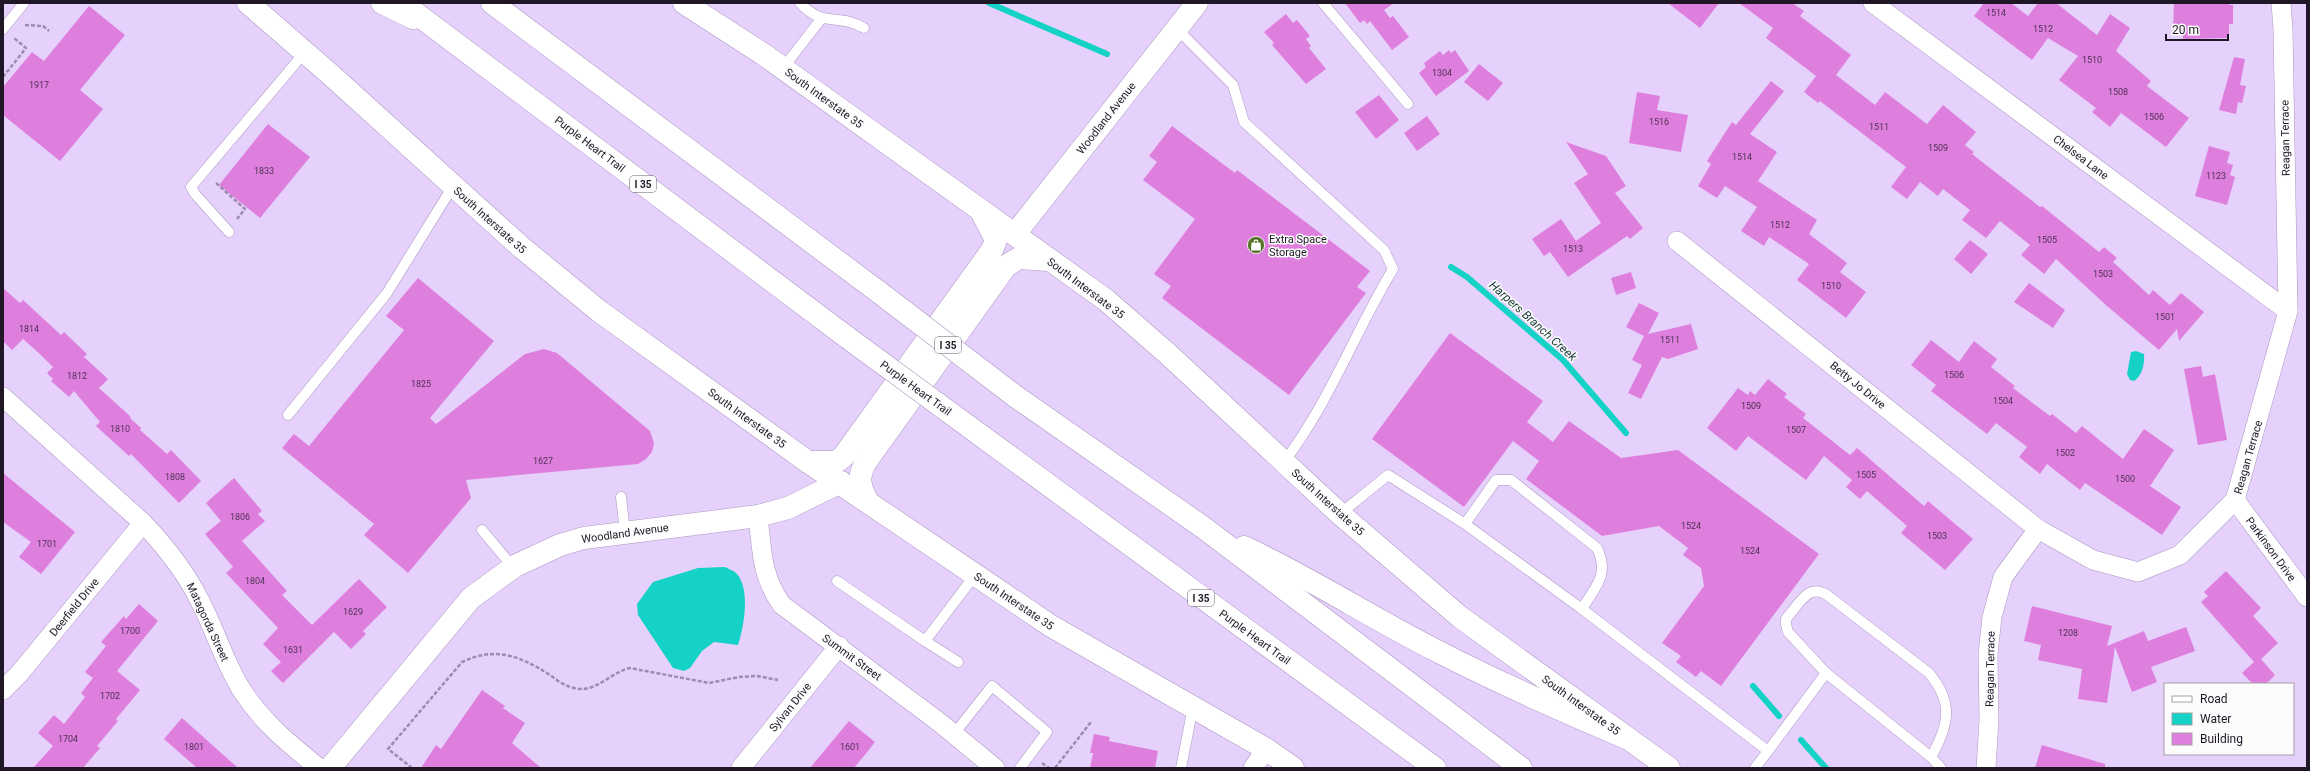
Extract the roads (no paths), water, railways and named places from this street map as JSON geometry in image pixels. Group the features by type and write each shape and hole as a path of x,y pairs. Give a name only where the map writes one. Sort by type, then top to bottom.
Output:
{"main road":[{"name":"South Interstate 35","path":"248,3 305,52 521,247 599,311 808,462 841,482 1051,626 1193,706 1266,749 1293,768"},
{"path":"382,3 439,31"},
{"name":"Purple Heart Trail","path":"402,3 848,338 1435,768"},
{"name":"I 35","path":"492,3 880,293 1015,396 1204,528 1521,768"},
{"name":"South Interstate 35","path":"684,3 783,68 1015,234 1048,260 1106,300 1169,355 1340,514 1460,617 1669,768"},
{"name":"Woodland Avenue","path":"1015,234 1197,3"},
{"path":"808,462 836,462 843,457 992,250 996,240 980,210"},
{"path":"867,500 860,487 859,477 865,463 1006,266 1019,258 1048,260"},
{"name":"Woodland Avenue","path":"330,768 457,612 484,587 513,566 560,545 584,538 758,516 788,508 841,482"},
{"path":"1204,528 1289,568 1439,652 1544,703 1629,739"}],"street":[{"name":"Chelsea Lane","path":"1873,3 2288,311"},
{"name":"Reagan Terrace","path":"1986,768 1990,720 1988,654 1992,617 2003,577 2038,529 2093,560 2138,572 2180,556 2236,500 2288,311 2284,29 2281,3"},
{"name":"Betty Jo Drive","path":"1677,242 2038,529"},
{"name":"Matagorda Street","path":"3,397 143,523 163,543 184,572 200,601 231,671 252,705 276,734 320,768"},
{"name":"Parkinson Drive","path":"2236,500 2307,598"},
{"name":"Summit Street","path":"758,516 764,565 771,590 786,609 839,646 954,734 995,768"},
{"name":"Deerfield Drive","path":"3,690 19,674 143,523"},
{"name":"Sylvan Drive","path":"741,768 839,646"},
{"path":"1253,768 1266,749"}],"lane":[{"path":"3,29 24,3"},
{"path":"800,3 821,19 853,22 864,28"},
{"path":"1323,3 1408,104"},
{"path":"783,68 821,19"},
{"path":"1176,28 1233,85 1244,122 1384,250 1393,269 1378,293 1351,349 1298,444 1284,462"},
{"path":"228,231 194,194 191,187 305,52"},
{"path":"288,415 387,293 453,186"},
{"path":"1340,514 1388,475 1465,524 1582,609 1768,751"},
{"path":"1465,524 1496,480 1511,480 1597,548 1601,556 1603,573 1582,609"},
{"path":"621,497 625,532"},
{"path":"482,530 513,566"},
{"path":"926,641 975,575"},
{"path":"836,582 958,662"},
{"path":"1930,756 1945,728 1946,708 1940,686 1929,673 1823,592 1813,591 1807,593 1786,620 1788,632 1826,673 1930,756 1940,768"},
{"path":"1755,768 1826,673"},
{"path":"954,734 992,686 1047,732 1020,768"},
{"path":"1181,768 1193,706"}],"water":[{"path":"2136,351 2144,354 2144,361 2141,373 2134,381 2130,380 2127,374 2131,352"},
{"path":"725,567 736,573 741,580 745,598 744,618 738,645 714,642 702,651 690,668 684,671 673,668 638,615 637,604 653,582 698,568"}],"waterway":[{"name":"Harpers Branch Creek","path":"989,3 1107,54"},
{"name":"Harpers Branch Creek","path":"1451,267 1467,277 1563,360 1626,433"},
{"name":"Harpers Branch Creek","path":"1753,686 1779,716"},
{"name":"Harpers Branch Creek","path":"1801,740 1826,768"}],"place":[{"name":"Extra Space Storage","path":"1256,245"}]}
